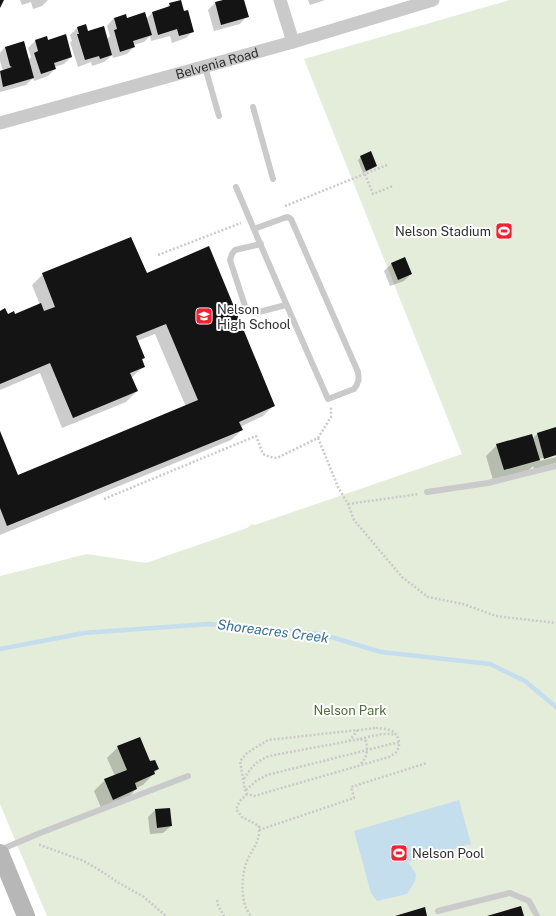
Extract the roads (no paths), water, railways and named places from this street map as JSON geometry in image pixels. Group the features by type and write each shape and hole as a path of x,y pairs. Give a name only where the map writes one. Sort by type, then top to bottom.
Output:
{"main road":[{"path":"0,854 26,916"}],"street":[{"path":"280,0 293,42"},
{"name":"Belvenia Road","path":"0,123 205,67 433,0"}],"lane":[{"path":"205,67 219,116"},
{"path":"253,107 273,179"},
{"path":"236,187 286,305 328,399 354,389 359,379 358,372 291,219 288,217 284,218 254,229"},
{"path":"261,244 235,250 230,260 246,309 255,313 286,305"},
{"path":"427,492 488,484 556,466"},
{"path":"0,850 188,776"},
{"path":"438,911 510,893 529,901 536,916"}],"water":[{"name":"Nelson Pool","path":"459,800 471,844 408,862 416,874 415,881 407,894 377,901 371,893 354,831"}],"waterway":[{"name":"Shoreacres Creek","path":"0,649 84,633 208,624 321,634 381,652 490,664 525,681 556,707"}],"place":[{"name":"Nelson Stadium","path":"504,231"},
{"name":"Nelson High School","path":"204,316"},
{"name":"Nelson Pool","path":"399,853"}],"park label":[{"name":"Nelson Park","path":"350,710"}]}
